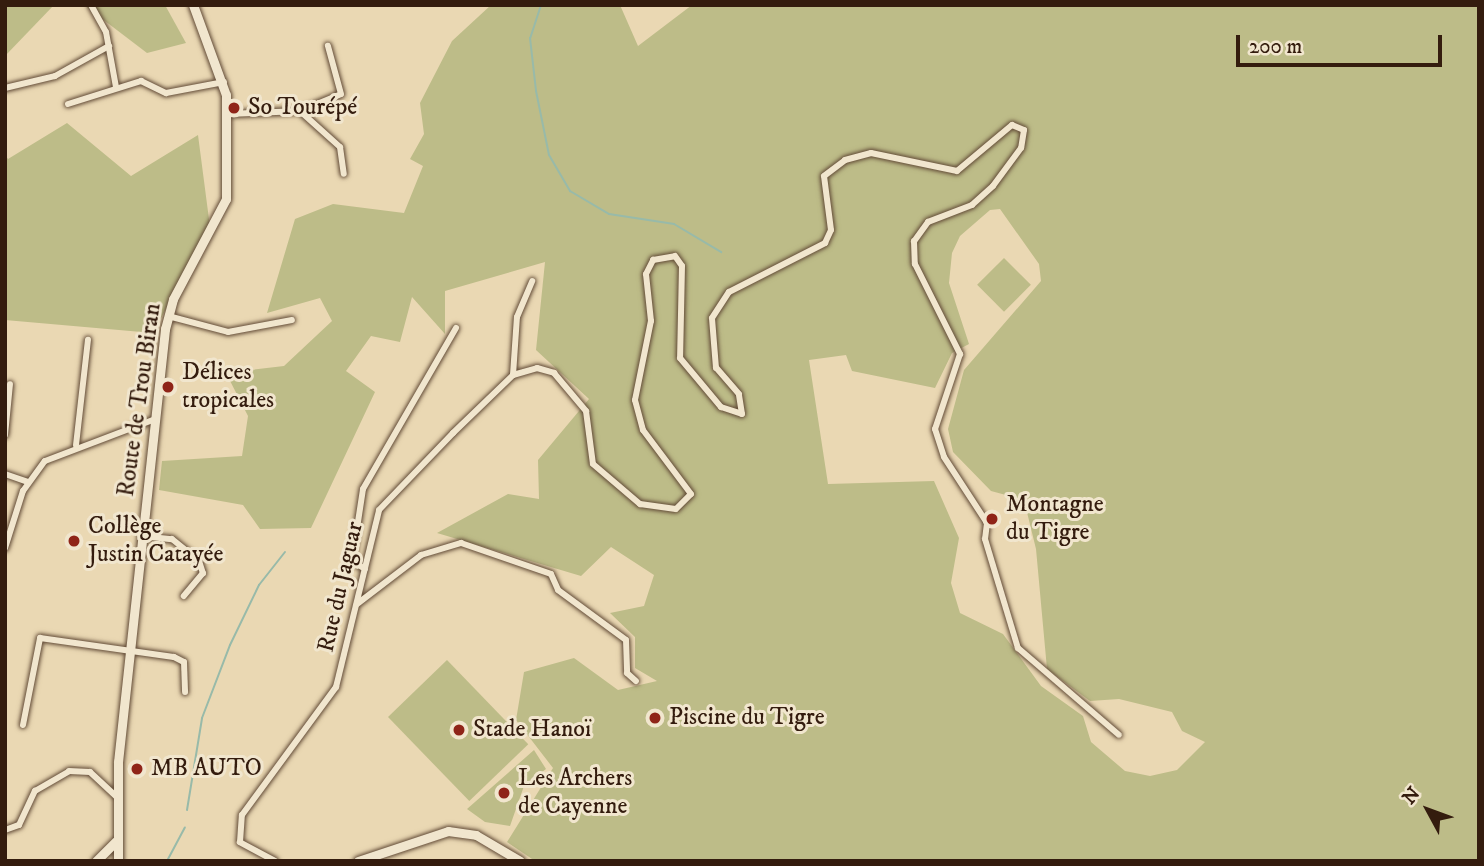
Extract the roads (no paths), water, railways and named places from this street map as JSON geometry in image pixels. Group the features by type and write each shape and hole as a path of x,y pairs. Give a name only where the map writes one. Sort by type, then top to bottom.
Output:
{"main road":[{"name":"Route de Trou Biran","path":"118,861 118,798 130,650 153,420 168,316 220,218 228,114 223,82 193,5"},
{"path":"358,861 448,831 476,835 520,861"},
{"path":"96,861 116,841"}],"street":[{"path":"91,5 109,46 117,87"},
{"path":"5,88 55,76 109,46"},
{"path":"228,114 300,111 341,94 341,75 328,46"},
{"path":"68,104 117,87 145,81 166,93 223,82"},
{"path":"300,111 340,147 344,174"},
{"name":"Rue du Jaguar","path":"249,861 250,851 240,842 242,815 332,695 379,510 513,375 537,368 554,373 578,397 593,464 606,478 640,503 676,509 691,494 643,430 635,400 651,321 646,274 653,260 675,256 682,266 680,358 721,407 742,414 739,394 716,369 712,318 729,292 825,243 831,230 824,176 845,160 871,153 957,171 1019,125 1024,130 1021,148 993,186 972,205 928,222 914,242 915,264 960,354 935,429 944,457 987,523 985,540 1018,648 1119,736"},
{"path":"513,375 517,317 533,281"},
{"path":"168,316 228,332 292,320"},
{"path":"365,569 352,561 363,489 456,328"},
{"path":"76,446 88,340"},
{"path":"5,435 10,384"},
{"path":"5,548 28,482 45,461 76,446 153,420"},
{"path":"5,474 28,482"},
{"path":"141,536 181,545 199,561 197,582 184,596"},
{"path":"357,604 421,555 461,543 551,574 558,590 626,640 627,673 636,681"},
{"path":"23,725 40,638 130,650 184,662 185,692"},
{"path":"5,830 19,825 35,791 68,771 90,772 118,798"},
{"path":"250,851 275,861"}],"waterway":[{"path":"541,5 530,38 536,91 549,155 570,191 609,214 674,224 721,252"},
{"path":"187,810 202,718 230,645 259,585 285,552"},
{"path":"167,861 185,827"}],"place":[{"name":"So Tourépé","path":"234,108"},
{"name":"Délices tropicales","path":"168,387"},
{"name":"Montagne du Tigre","path":"992,519"},
{"name":"Collège Justin Catayée","path":"74,541"},
{"name":"Piscine du Tigre","path":"655,718"},
{"name":"Stade Hanoï","path":"459,730"},
{"name":"MB AUTO","path":"137,769"},
{"name":"Les Archers de Cayenne","path":"504,793"}]}
